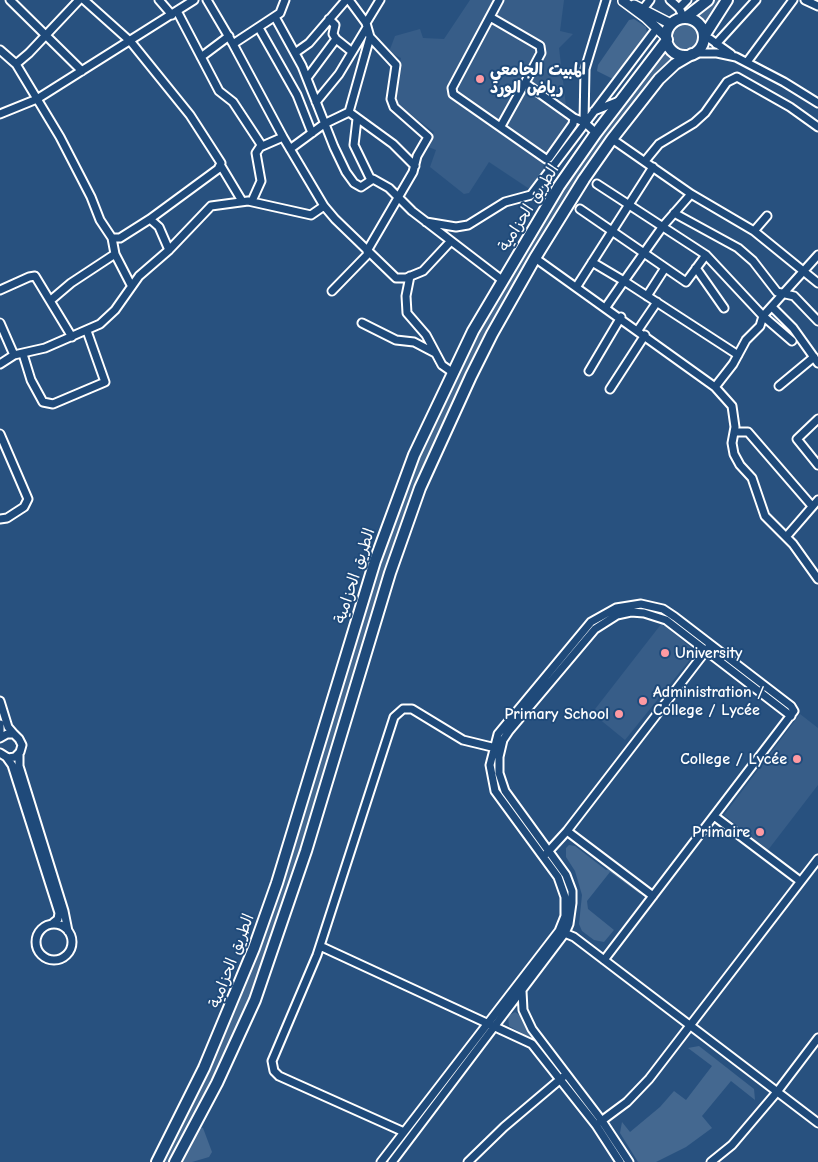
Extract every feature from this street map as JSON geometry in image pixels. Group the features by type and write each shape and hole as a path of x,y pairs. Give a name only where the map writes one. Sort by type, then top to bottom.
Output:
{"highway":[{"path":"671,24 685,18 708,0"},
{"name":"الطريق الحزامية","path":"175,1162 201,1115 239,1037 271,956 387,582 420,488 492,334 569,202 612,139 667,71 700,48 704,36 727,0"},
{"path":"685,18 696,21 704,36"},
{"name":"الطريق الحزامية","path":"157,1162 208,1059 248,963 277,883 391,516 414,455 452,372 502,280 559,186 596,133 667,39 671,24"},
{"path":"667,39 676,53 693,53"}],"main road":[{"path":"622,0 671,24"},
{"path":"622,0 657,28 667,39"}],"street":[{"path":"10,0 82,71"},
{"path":"16,64 79,0"},
{"path":"84,0 131,42 190,115 242,201"},
{"path":"159,0 174,13 219,91 233,102 262,146"},
{"path":"0,114 37,99 131,42 194,0"},
{"path":"207,0 324,206 368,252 396,278 410,276 429,267 450,242"},
{"path":"233,44 259,28 284,9 286,0"},
{"path":"296,53 309,43 347,0 366,26 370,37 396,65 392,99 394,107 428,136 417,156 415,166 368,252 332,291"},
{"path":"316,102 340,74 380,0"},
{"path":"499,0 452,90 454,94 548,159 573,124 574,118"},
{"path":"584,122 585,69 606,0"},
{"path":"643,9 650,0"},
{"path":"670,0 685,18"},
{"path":"678,8 687,0"},
{"path":"716,44 756,0"},
{"path":"747,62 793,0"},
{"path":"805,0 818,7"},
{"path":"274,17 296,53 308,78 324,124 346,172 354,183 361,187 371,180 376,180 389,188 450,242 502,280"},
{"path":"490,17 540,46 541,53 501,126"},
{"path":"329,19 335,25 333,34 336,39 352,51"},
{"path":"259,28 297,95 312,133"},
{"path":"426,222 456,227 468,225 505,202 531,194 542,183 584,122 657,28"},
{"path":"201,57 229,36"},
{"path":"704,36 736,57 818,103"},
{"path":"290,149 324,124 349,112 370,37"},
{"path":"308,78 336,39"},
{"path":"0,50 16,64 72,158 100,220 112,238 114,254 131,285"},
{"path":"693,53 718,53 736,57"},
{"path":"645,162 659,144 694,123 705,112 727,82 737,77 790,107 818,127"},
{"path":"525,84 574,118 584,122 596,133"},
{"path":"594,111 621,100"},
{"path":"349,112 393,144 415,166"},
{"path":"357,119 354,145 371,180"},
{"path":"252,201 260,186 260,174 255,156 262,146 284,137"},
{"path":"612,139 691,194 754,231 818,283"},
{"path":"112,238 120,238 150,220 221,166"},
{"path":"577,286 653,167"},
{"path":"597,184 706,255 763,316 792,341"},
{"path":"606,307 664,226 691,194"},
{"path":"0,364 14,355 45,348 87,331 108,317 131,285 170,250 208,208 223,203 252,201 311,215 324,206"},
{"path":"580,209 686,282 706,255"},
{"path":"674,213 738,248 752,261 777,292 794,296 818,321"},
{"path":"754,231 767,216"},
{"path":"150,220 159,227 170,250"},
{"path":"51,300 71,283 114,254"},
{"path":"715,387 738,355 746,340 760,326 763,316 818,255"},
{"path":"535,258 621,317 715,387 732,406 734,432 732,444 736,461 752,478 767,519 786,537 818,579"},
{"path":"592,262 738,355"},
{"path":"647,296 665,268"},
{"path":"696,268 724,308"},
{"path":"0,290 29,276 35,276 72,337"},
{"path":"410,276 406,296 407,313 426,335 442,365 452,372"},
{"path":"638,330 656,302"},
{"path":"772,307 792,328 816,360 779,386"},
{"path":"589,371 621,317"},
{"path":"0,323 14,355"},
{"path":"362,324 396,340 414,342 435,353"},
{"path":"23,354 30,380 43,402 53,404 105,382 87,331"},
{"path":"610,389 645,336"},
{"path":"818,419 797,439 818,465"},
{"path":"734,432 748,432 812,506"},
{"path":"0,434 28,499 24,507 7,518 0,519"},
{"path":"786,537 818,500"},
{"path":"381,1162 491,1025 523,989 562,932 564,916 563,887 546,854 496,791 491,774 496,748 503,727 586,628 606,612 627,605 650,605 675,617 790,716 604,960"},
{"path":"546,854 567,830 708,647"},
{"path":"0,701 8,727 21,742 19,766 72,942 69,952 61,959 48,959 38,952 36,940 42,928 53,924 58,919 58,909 12,765 4,758"},
{"path":"404,1132 300,1086 274,1071 272,1062 320,946 365,800 394,716 398,712 412,709 463,740 496,748"},
{"path":"0,724 0,738 7,734 14,734"},
{"path":"4,758 15,757 19,753"},
{"path":"714,816 800,881"},
{"path":"567,830 653,896"},
{"path":"599,1123 635,1095 691,1025 818,858"},
{"path":"53,924 63,926 68,930"},
{"path":"562,932 574,937 818,1123"},
{"path":"392,1162 491,1025 501,1007 562,932"},
{"path":"320,946 532,1044 564,1077"},
{"path":"523,989 522,1003 525,1017"},
{"path":"501,1007 510,1005 520,1010 564,1077 629,1162"},
{"path":"711,1162 732,1145 777,1092 818,1038"},
{"path":"468,1162 504,1127 564,1077"},
{"path":"599,1123 620,1162"}],"shaded area":[{"name":"المبيت الجامعي رياض الورد","path":"470,0 564,0 560,31 573,34 559,48 566,106 578,114 576,122 532,187 528,188 489,162 469,193 464,194 430,167 436,150 426,146 434,132 397,104 394,99 401,58 389,52 395,36 420,29 423,38 444,39"},
{"path":"714,0 723,0 706,24 694,15"},
{"path":"634,19 646,27 647,34 613,79 597,71 598,65 629,20"},
{"path":"685,23 694,27 698,36 694,45 685,49 676,45 672,36 676,27"},
{"path":"662,49 674,61 565,203 424,473 299,865 254,994 236,1036 171,1162 161,1162 177,1137 210,1069 246,985 281,886 370,591 410,476 492,303 573,173"},
{"path":"662,623 696,652 625,740 592,713"},
{"path":"800,714 818,728 818,785 768,850 724,815"},
{"path":"569,845 575,846 606,870 611,868 643,891 640,894 610,872 587,901 588,909 614,930 604,942 594,940 582,931 579,924 582,895 575,871 566,857 566,848"},
{"path":"515,1012 521,1016 528,1029 546,1052 534,1040 509,1026 508,1016"},
{"path":"699,1046 754,1089 755,1100 731,1081 702,1116 712,1128 686,1147 656,1162 638,1162 620,1133 622,1122 630,1132 660,1107 674,1091 686,1100 712,1066 688,1048"},
{"path":"199,1127 203,1128 212,1152 209,1157 192,1162 182,1162"}],"place":[{"name":"المبيت الجامعي رياض الورد","path":"480,79"},
{"name":"University","path":"665,653"},
{"name":"Administration / College / Lycée","path":"643,701"},
{"name":"Primary School","path":"619,714"},
{"name":"College / Lycée","path":"797,759"},
{"name":"Primaire","path":"760,832"}]}
